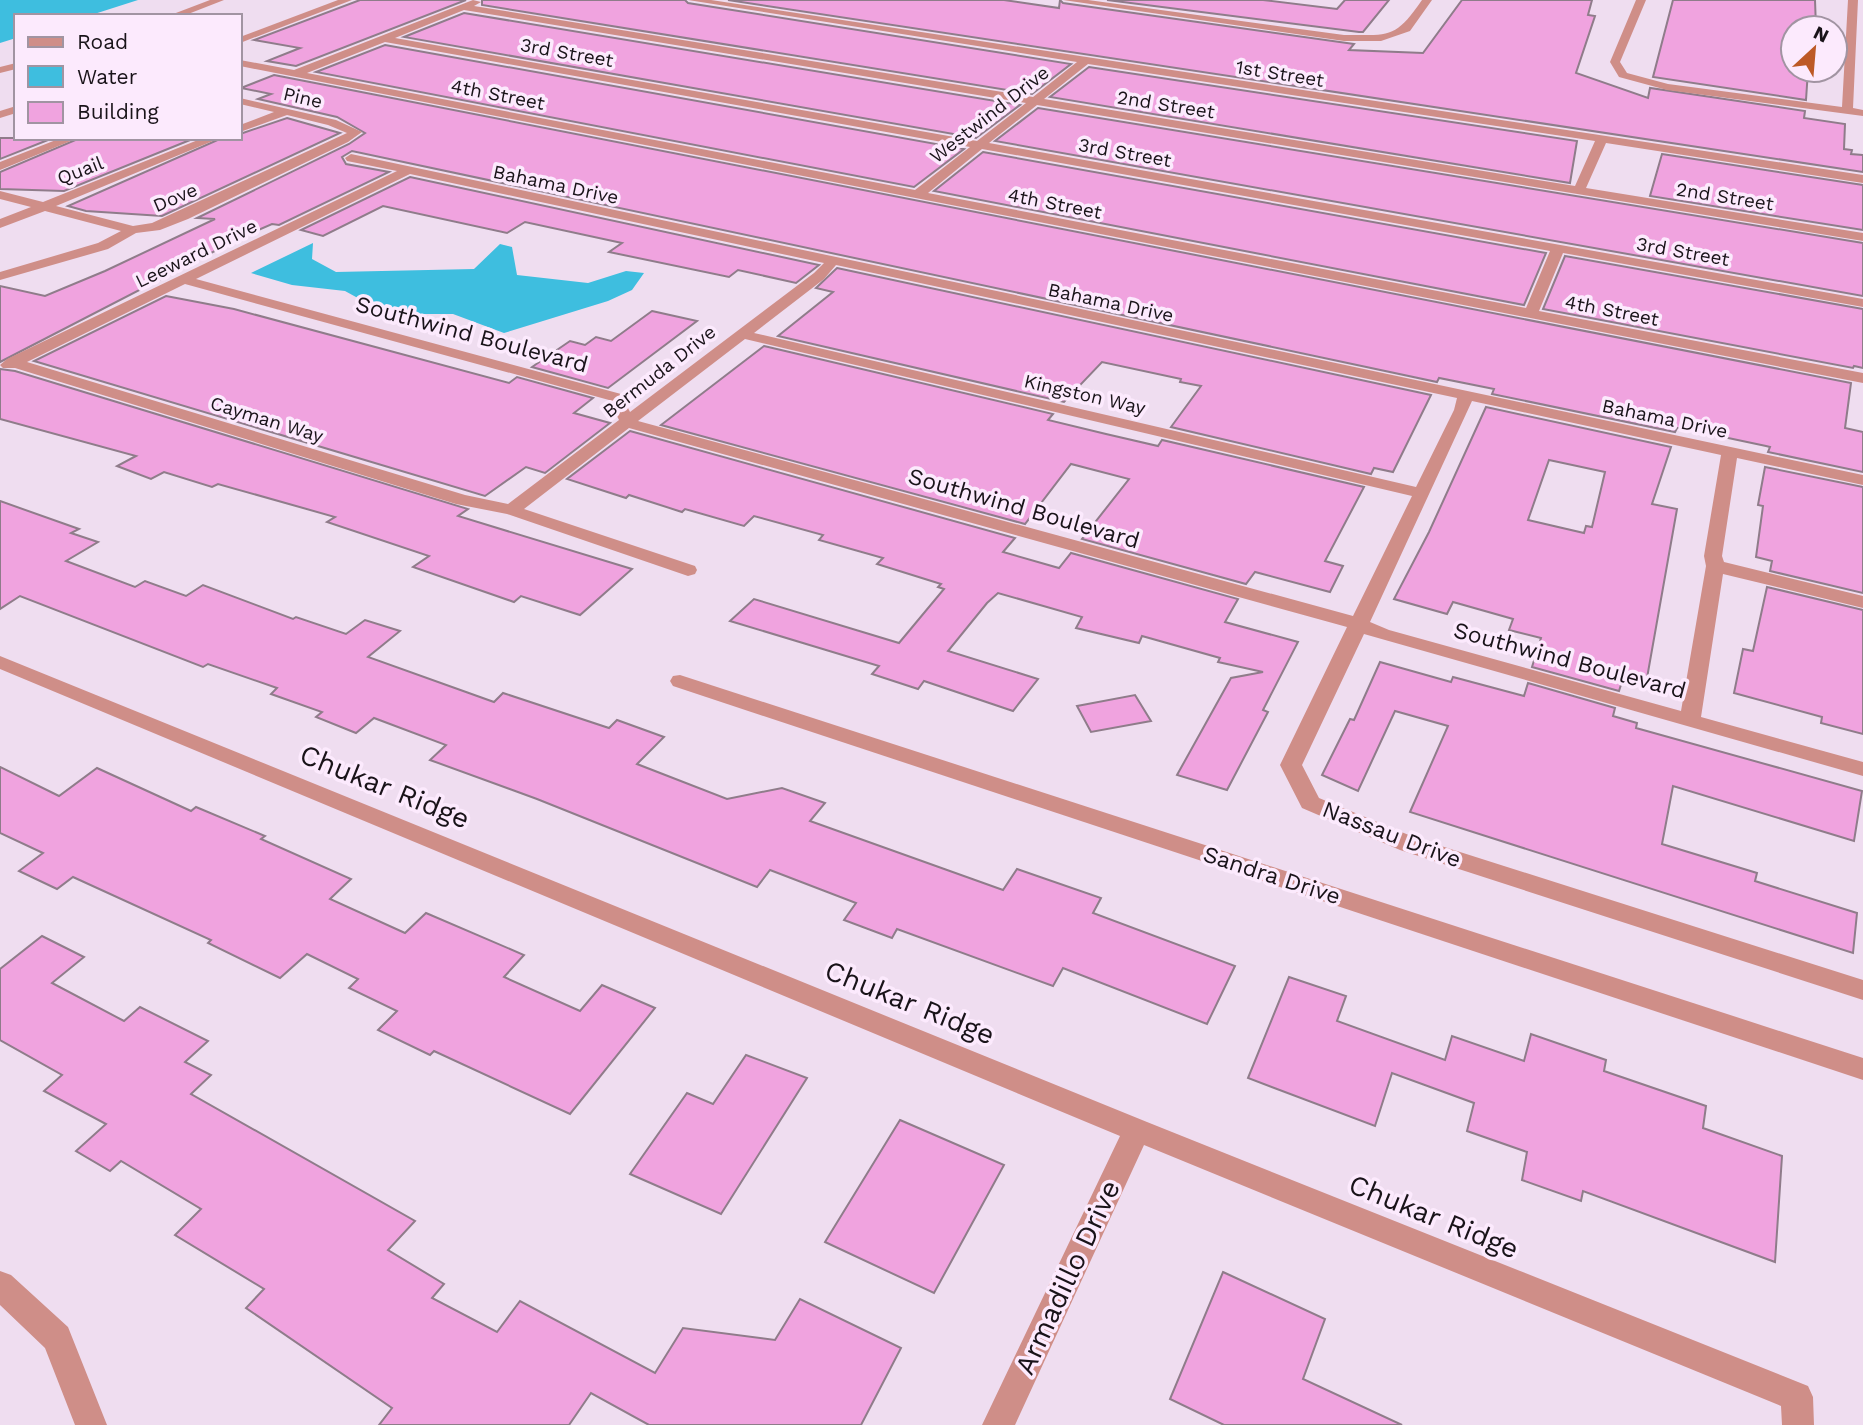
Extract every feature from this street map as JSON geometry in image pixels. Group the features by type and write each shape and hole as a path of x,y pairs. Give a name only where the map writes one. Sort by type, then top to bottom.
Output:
{"street":[{"path":"179,14 219,0"},
{"path":"242,39 346,0"},
{"path":"294,74 481,0"},
{"name":"1st Street","path":"692,0 1863,179"},
{"path":"1068,0 1345,38 1381,38 1407,29 1427,0"},
{"path":"1641,0 1615,62 1623,75 1667,87 1863,113"},
{"path":"1847,111 1853,0"},
{"name":"2nd Street","path":"463,7 1863,237"},
{"name":"3rd Street","path":"381,38 1863,303"},
{"name":"Westwind Drive","path":"916,196 976,145 1085,61"},
{"name":"4th Street","path":"242,63 1863,378"},
{"name":"Pine","path":"242,101 332,122 356,132"},
{"path":"242,128 288,111"},
{"name":"Dove","path":"0,275 103,246 133,230 155,227 183,216 356,132"},
{"path":"1579,190 1602,139"},
{"path":"0,166 67,140"},
{"name":"Quail","path":"0,224 209,140"},
{"name":"Bahama Drive","path":"351,158 1863,480"},
{"name":"Leeward Drive","path":"6,366 409,170"},
{"path":"0,195 133,230"},
{"path":"1531,314 1558,248"},
{"name":"Bermuda Drive","path":"510,510 819,276 832,262"},
{"name":"Southwind Boulevard","path":"186,280 206,288 615,397 628,422 1358,624 1382,634 1863,769"},
{"name":"Kingston Way","path":"741,334 1419,493"},
{"name":"Cayman Way","path":"6,366 462,500 510,510 688,569"},
{"name":"Nassau Drive","path":"1465,397 1462,410 1419,493 1365,615 1358,624 1291,765 1310,803 1409,844 1863,990"},
{"path":"1690,719 1715,566 1713,556 1720,502 1730,452"},
{"path":"1715,566 1863,602"},
{"name":"Chukar Ridge","path":"0,662 1138,1130 1798,1411"},
{"name":"Sandra Drive","path":"680,681 1863,1069"},
{"name":"Armadillo Drive","path":"998,1425 1138,1130"},
{"path":"0,1285 57,1338 91,1425"}],"water":[{"path":"0,0 138,0 94,14 14,14 14,39 0,43"},
{"path":"313,243 312,259 336,272 474,269 500,244 512,247 517,275 588,283 626,271 644,273 632,290 608,301 504,333 453,314 387,314 345,291 292,285 251,273"}],"building":[{"path":"360,0 466,0 296,66 267,61 300,48 254,40"},
{"path":"482,0 685,0 688,3 1071,64 1032,94 482,5"},
{"path":"728,0 1004,0 1059,8 1060,0 1063,3 1354,44 1349,50 1423,53 1462,0 1592,0 1588,15 1595,16 1576,73 1648,98 1650,88 1805,111 1804,118 1845,124 1844,149 1852,150 1851,154 1863,155 1863,172"},
{"path":"1107,0 1263,0 1337,9 1345,0 1389,0 1363,32 1359,32"},
{"path":"1673,0 1815,0 1816,14 1779,14 1779,84 1807,84 1806,100 1653,77"},
{"path":"464,13 1020,105 976,138 404,37"},
{"path":"385,45 964,149 914,187 316,72"},
{"path":"1089,67 1577,141 1570,183 1050,97"},
{"path":"274,75 1851,383 1845,428 1863,432 1863,472 1768,452 1770,447 1766,446 1681,428 1677,428 1675,432 1492,394 1494,389 1439,378 1437,382 352,151 342,157 346,164 389,172 279,225 272,224 240,238 0,362 0,286 45,296 105,271 215,219 197,218 349,144 365,133 337,117 258,99 271,94 242,88"},
{"path":"1038,108 1863,243 1863,296 995,141"},
{"path":"287,118 340,133 162,216 86,211 68,206 217,140 242,140 242,133"},
{"path":"0,138 48,140 0,159"},
{"path":"75,140 190,140 64,191 0,189 0,172"},
{"path":"983,152 1546,253 1524,305 934,191"},
{"path":"1662,154 1863,185 1863,230 1650,196"},
{"path":"410,177 819,265 796,283 738,270 729,277 609,252 622,243 525,222 507,233 383,206 323,236 301,230"},
{"path":"1565,256 1863,309 1863,368 1543,309"},
{"path":"837,268 1431,395 1393,472 1374,468 1371,474 1171,427 1201,386 1180,382 1181,379 1102,362 1064,402 778,336 833,292 816,288"},
{"path":"166,296 234,309 509,383 517,377 593,398 574,413 610,423 545,473 526,467 485,496 34,361"},
{"path":"652,311 697,321 608,388 532,367 570,341 585,345 596,337 611,341"},
{"path":"764,346 1053,414 1048,420 1106,434 1158,446 1162,440 1364,487 1325,561 1343,566 1330,592 1255,572 1246,584 1082,539 1129,479 1071,464 1025,524 661,425"},
{"path":"0,369 15,371 468,509 458,516 632,569 580,615 521,596 514,602 413,567 429,556 327,522 335,517 218,484 212,487 164,472 151,479 117,466 136,456 0,419"},
{"path":"1486,407 1671,447 1652,504 1677,509 1647,678 1625,672 1619,691 1532,667 1541,638 1509,630 1513,619 1453,602 1447,614 1394,599 1429,532","holes":["1549,460 1605,472 1592,527 1586,526 1584,533 1528,520"]},
{"path":"630,431 1015,538 1003,552 1059,568 1071,553 1238,599 1225,622 1298,642 1263,710 1268,712 1227,790 1177,775 1231,678 1263,672 1218,662 1220,658 1142,636 1139,643 1076,628 1082,617 998,593 948,651 1038,679 1013,711 924,681 918,689 872,674 879,666 730,621 754,599 899,643 944,589 938,587 941,584 877,564 883,558 819,540 823,535 754,516 744,526 685,509 682,512 629,495 626,498 567,479"},
{"path":"1765,467 1863,487 1863,593 1770,571 1772,561 1756,557 1763,506 1758,505"},
{"path":"0,501 79,529 71,533 98,542 66,561 135,587 145,581 186,596 203,585 293,619 296,617 346,634 365,620 400,631 368,657 494,702 503,693 609,728 617,720 664,737 637,764 727,799 782,788 825,803 810,821 1003,890 1017,869 1101,898 1093,913 1235,966 1207,1024 1063,968 1053,986 897,929 892,938 844,920 856,903 770,870 757,887 537,799 430,760 446,745 374,718 356,733 316,717 322,712 271,694 277,688 208,664 203,667 20,596 0,609"},
{"path":"1767,587 1863,610 1863,734 1821,723 1822,717 1734,693 1743,649 1753,651"},
{"path":"1380,662 1451,682 1453,677 1524,696 1528,683 1615,708 1613,716 1637,723 1636,728 1862,791 1854,841 1673,786 1662,844 1757,873 1755,881 1857,913 1853,953 1410,812 1448,726 1395,711 1358,791 1322,775 1350,719 1354,720"},
{"path":"1135,695 1151,721 1091,732 1077,706"},
{"path":"0,767 59,796 97,768 191,811 196,807 265,836 261,839 351,879 330,899 405,933 426,913 524,955 504,977 580,1011 602,985 655,1008 570,1114 434,1051 430,1055 378,1030 397,1011 349,988 358,979 307,954 280,978 208,943 211,940 73,877 57,889 19,871 43,853 0,833"},
{"path":"42,936 84,957 52,983 124,1021 140,1007 208,1041 185,1062 211,1075 191,1094 415,1221 388,1250 444,1284 432,1298 497,1332 520,1301 655,1373 683,1328 775,1340 800,1299 901,1348 861,1425 649,1425 591,1393 569,1425 379,1425 392,1408 246,1308 264,1289 175,1235 201,1209 121,1161 110,1171 76,1151 106,1124 44,1091 62,1075 0,1040 0,969"},
{"path":"1289,977 1346,996 1337,1021 1445,1060 1452,1036 1524,1061 1531,1034 1606,1060 1604,1071 1706,1106 1703,1128 1782,1156 1775,1262 1583,1191 1581,1201 1522,1180 1527,1152 1467,1131 1474,1103 1392,1073 1375,1126 1248,1078"},
{"path":"746,1055 807,1078 721,1214 630,1174 687,1093 713,1104"},
{"path":"900,1120 1004,1165 934,1293 825,1242"},
{"path":"1223,1272 1325,1319 1303,1379 1402,1425 1224,1425 1170,1399"}]}
